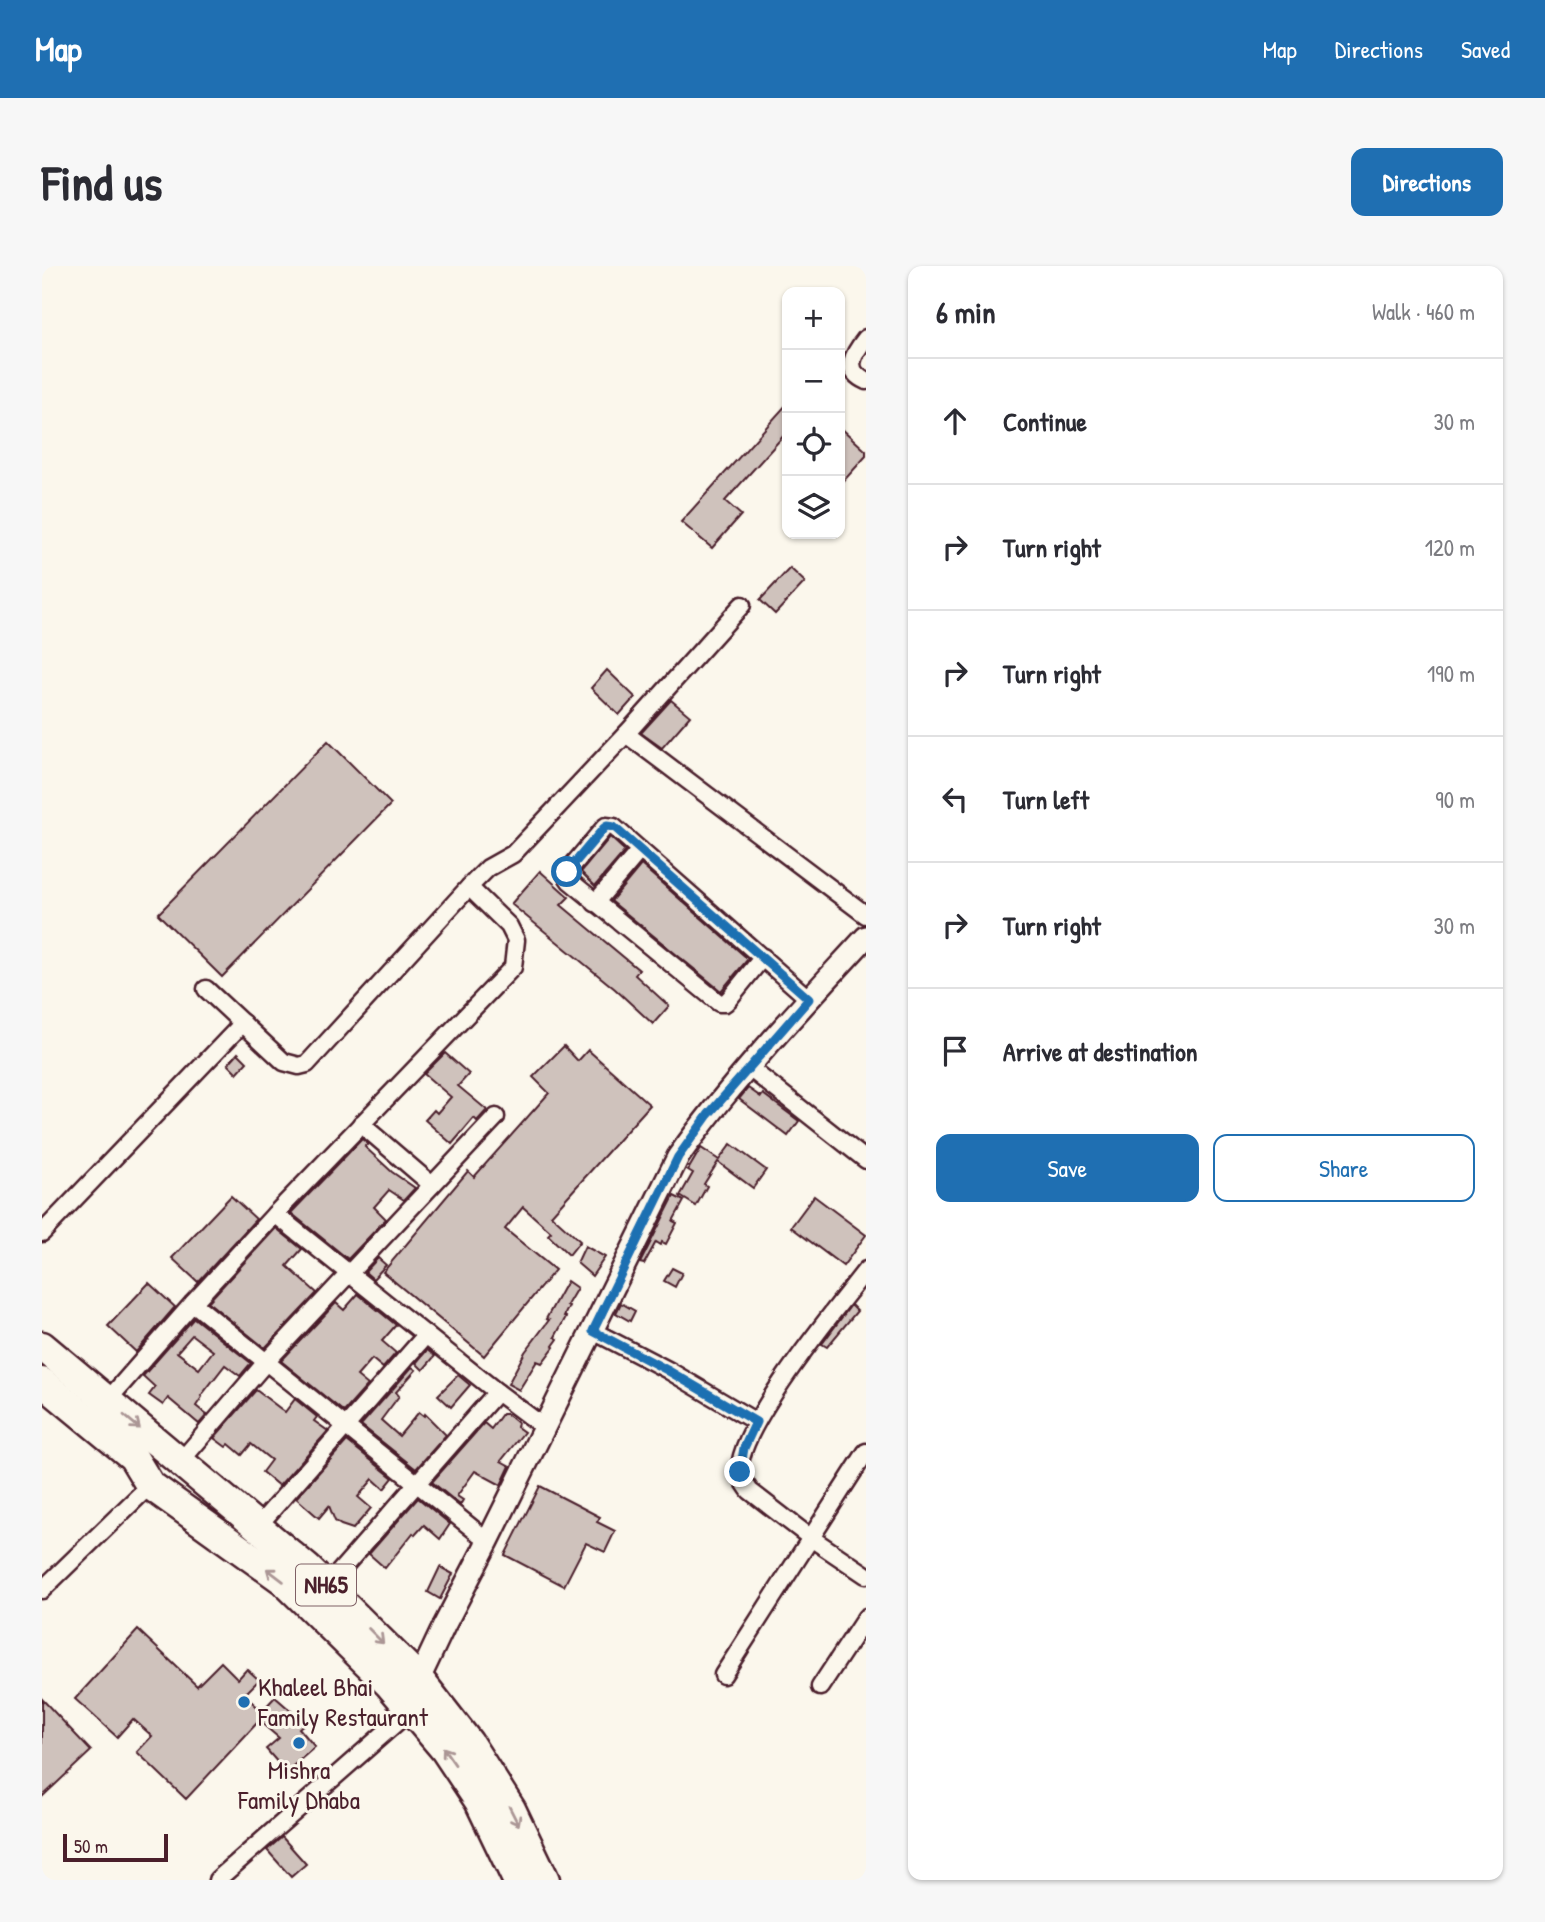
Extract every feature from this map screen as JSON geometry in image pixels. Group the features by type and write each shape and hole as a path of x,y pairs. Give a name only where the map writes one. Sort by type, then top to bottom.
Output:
{"highway":[{"name":"NH65","path":"42,1346 327,1586 419,1679 469,1743 511,1809 545,1880"},
{"name":"NH65","path":"42,1382 133,1458 150,1485 283,1580 389,1684 444,1750 479,1801 517,1880"}],"main road":[{"path":"412,1709 419,1679 444,1626 678,1157 708,1115 748,1067 866,937"}],"street":[{"path":"866,338 856,351 852,364 854,371 866,381"},
{"path":"206,989 284,1062 299,1066 307,1064 469,887 488,868 513,854 742,605"},
{"path":"626,734 866,915"},
{"path":"763,957 729,999 725,1003 719,1003 567,879 566,875 604,828 614,827 763,957 809,999"},
{"path":"595,902 640,850"},
{"path":"107,1401 275,1214 513,967 516,940 509,926 469,887"},
{"path":"42,1233 243,1023"},
{"path":"748,1067 866,1160"},
{"path":"180,1462 266,1362 496,1117"},
{"path":"361,1125 432,1185"},
{"path":"275,1214 545,1428"},
{"path":"866,1270 809,1343 756,1422 744,1448 740,1472 750,1491 811,1538 866,1574"},
{"path":"193,1303 488,1541"},
{"path":"593,1331 756,1422"},
{"path":"257,1527 426,1335"},
{"path":"327,1586 497,1392"},
{"path":"723,1675 866,1452"},
{"path":"42,1590 150,1485"},
{"path":"820,1687 866,1617"},
{"path":"217,1880 412,1709"}],"building":[{"path":"782,410 782,438 725,501 741,515 712,548 681,522"},
{"path":"845,432 866,451 866,456 845,479"},
{"path":"790,568 805,582 775,614 760,600"},
{"path":"607,670 635,697 619,715 591,688"},
{"path":"671,700 690,716 662,748 641,733"},
{"path":"328,741 391,804 222,977 158,914"},
{"path":"610,837 625,851 595,886 581,872"},
{"path":"641,865 748,959 721,991 611,901"},
{"path":"540,871 569,897 561,905 639,970 635,975 669,1006 653,1024 615,989 511,904"},
{"path":"564,1046 578,1061 588,1050 650,1105 551,1215 580,1241 569,1255 548,1235 551,1232 523,1207 505,1229 555,1270 484,1356 383,1272 468,1171 474,1177 549,1093 533,1077"},
{"path":"238,1053 247,1062 237,1073 228,1064"},
{"path":"445,1053 469,1074 458,1086 487,1110 477,1121 474,1118 452,1144 425,1120 434,1110 437,1113 451,1097 424,1074"},
{"path":"748,1088 761,1097 763,1094 799,1121 788,1136 739,1099"},
{"path":"362,1139 368,1144 365,1147 392,1172 415,1188 404,1200 389,1190 374,1207 386,1219 348,1259 291,1213"},
{"path":"731,1144 766,1170 753,1188 718,1162 704,1184 707,1186 696,1206 680,1196 693,1173 688,1170 701,1148 719,1160"},
{"path":"231,1196 256,1219 198,1282 172,1258"},
{"path":"674,1196 684,1201 673,1221 677,1223 666,1244 656,1242 644,1264 640,1263"},
{"path":"814,1196 866,1235 843,1266 791,1227"},
{"path":"276,1228 302,1249 287,1266 317,1293 265,1348 208,1302"},
{"path":"585,1246 605,1257 592,1276 577,1263"},
{"path":"378,1258 386,1265 373,1279 365,1272"},
{"path":"672,1268 682,1273 675,1287 664,1281"},
{"path":"567,1281 577,1288 567,1305 566,1317 555,1337 558,1339 542,1363 537,1361 519,1390 508,1384 525,1352 549,1320 546,1319"},
{"path":"149,1283 175,1307 136,1352 108,1326"},
{"path":"358,1294 396,1325 382,1341 396,1353 383,1368 372,1359 357,1376 368,1385 344,1412 281,1361 336,1303 344,1310"},
{"path":"621,1303 635,1311 630,1321 616,1313"},
{"path":"851,1305 857,1311 827,1347 822,1344"},
{"path":"194,1318 251,1363 240,1376 225,1365 196,1406 207,1415 199,1424 168,1398 163,1405 149,1395 155,1387 143,1376","holes":["192,1335 213,1351 199,1369 177,1352"]},
{"path":"427,1350 435,1356 423,1370 416,1363"},
{"path":"412,1367 416,1370 396,1392 399,1396 381,1420 399,1436 419,1412 424,1416 425,1414 446,1435 416,1469 361,1425"},
{"path":"458,1375 470,1385 451,1407 438,1395"},
{"path":"256,1390 285,1412 295,1399 317,1417 314,1421 328,1431 279,1486 262,1472 271,1460 251,1444 242,1455 229,1444 226,1447 214,1438"},
{"path":"502,1414 507,1414 518,1423 517,1427 524,1432 501,1461 510,1466 501,1485 475,1471 457,1496 463,1500 460,1505 432,1482 484,1423 491,1429"},
{"path":"347,1441 393,1478 384,1489 373,1479 358,1497 371,1508 353,1529 335,1521 329,1506 319,1518 296,1498"},
{"path":"540,1486 600,1517 597,1522 615,1531 605,1552 586,1543 564,1586 505,1555"},
{"path":"418,1498 450,1524 440,1539 424,1525 415,1535 413,1533 385,1568 369,1554"},
{"path":"440,1567 453,1574 440,1599 428,1592"},
{"path":"138,1630 197,1686 221,1662 238,1679 247,1669 259,1680 244,1695 262,1711 275,1697 305,1723 299,1728 315,1747 286,1772 266,1749 279,1738 259,1721 186,1799 137,1752 152,1736 133,1719 117,1737 75,1699"},
{"path":"42,1699 91,1751 42,1797"},
{"path":"282,1837 306,1864 291,1877 267,1850"}],"place":[{"name":"Khaleel Bhai Family Restaurant","path":"244,1702"},
{"name":"Mishra Family Dhaba","path":"299,1743"}],"route":[{"path":"567,872 604,828 614,827 809,999 708,1115 678,1157 593,1331 756,1422 744,1448 740,1472"}]}
